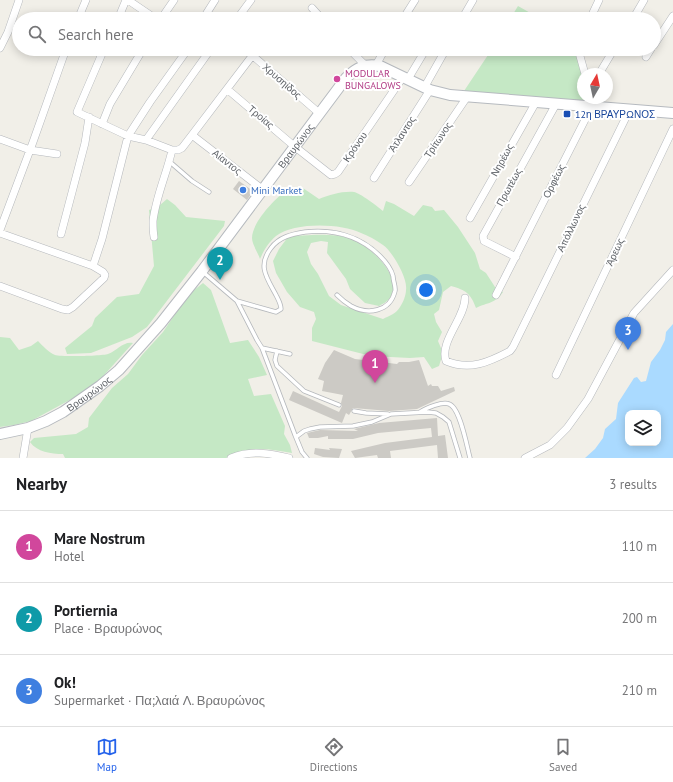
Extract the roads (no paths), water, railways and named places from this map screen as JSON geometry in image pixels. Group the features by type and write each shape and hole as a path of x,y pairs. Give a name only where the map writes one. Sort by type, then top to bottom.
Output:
{"main road":[{"path":"364,65 384,67 427,89 450,95 556,104 577,103"},
{"name":"Βραυρώνος","path":"0,434 28,428 63,412 111,377 142,346 202,271 346,78 353,71 364,65"},
{"path":"603,104 630,109 673,113"}],"street":[{"path":"15,12 19,0"},
{"path":"81,12 86,0"},
{"path":"121,12 127,0 145,12"},
{"path":"166,12 174,0"},
{"path":"207,12 215,0"},
{"path":"243,12 252,0"},
{"path":"407,12 414,0"},
{"path":"466,12 472,0"},
{"path":"593,12 599,0"},
{"path":"637,12 644,0"},
{"path":"312,8 316,12"},
{"path":"661,34 673,16"},
{"path":"0,48 12,20"},
{"path":"0,286 68,310 73,308 104,278 105,275 93,266 0,231 64,56"},
{"path":"101,56 77,112 128,136 146,140 172,150 182,148 252,56"},
{"path":"102,124 110,104 139,56"},
{"path":"93,266 102,240 128,136 183,56"},
{"path":"146,140 203,56"},
{"name":"Χρυσηίδος","path":"252,56 319,113"},
{"path":"356,56 364,65"},
{"path":"376,65 381,56"},
{"path":"406,78 421,56"},
{"name":"Άτλαντος","path":"374,178 427,89 443,56"},
{"path":"580,56 583,68"},
{"path":"603,68 610,56"},
{"name":"Κρόνου","path":"294,146 326,172 331,175 335,174 338,172 406,78"},
{"name":"Τροίας","path":"227,89 294,146"},
{"name":"Τρίτωνος","path":"409,182 467,97"},
{"name":"Νηρέως","path":"470,218 536,102"},
{"name":"Πρωτέως","path":"516,257 484,240 483,236 556,104"},
{"name":"Ορφέως","path":"496,295 591,104"},
{"name":"Απόλλωνος","path":"465,298 465,306 451,332 444,356 446,361 469,367 476,366 502,355 513,347 630,109"},
{"path":"61,234 85,143 89,117"},
{"name":"Άρεως","path":"556,375 673,129"},
{"name":"Αίαντος","path":"192,135 262,189"},
{"path":"0,139 30,150 56,154"},
{"path":"154,237 156,207 170,162 172,150"},
{"path":"525,458 550,444 567,428 588,399 634,313 673,270"},
{"path":"23,458 28,428"},
{"path":"231,458 242,454 260,453 289,458"}],"lane":[{"path":"170,162 192,181 209,192"},
{"path":"237,301 276,312 281,309 280,302 264,271 265,256 274,243 285,236 314,231 346,235 359,240 373,248 386,261 392,273 395,290 391,301 378,311 364,310 353,307 337,294"},
{"path":"202,271 237,301 262,348 302,452 307,458"},
{"path":"262,348 290,354"},
{"path":"277,352 275,360 277,366 304,391 339,405"},
{"path":"417,413 427,408 445,403 454,407 459,417 470,458"},
{"path":"354,411 391,414 436,413 448,422 460,458"},
{"path":"296,437 304,431 310,429 320,427 353,426 372,422 391,414"}],"water":[{"path":"673,324 673,458 585,458 595,449 603,438 605,429 616,419 618,403 634,378 637,377 641,382 646,381 651,362 665,340 666,332"}],"place":[{"name":"MODULAR BUNGALOWS","path":"337,79"},
{"name":"12η ΒΡΑΥΡΩΝΟΣ","path":"567,114"},
{"name":"Mini Market","path":"243,190"},
{"name":"Portiernia","path":"220,280"},
{"name":"Ok!","path":"628,350"},
{"name":"Mare Nostrum","path":"375,383"}]}
